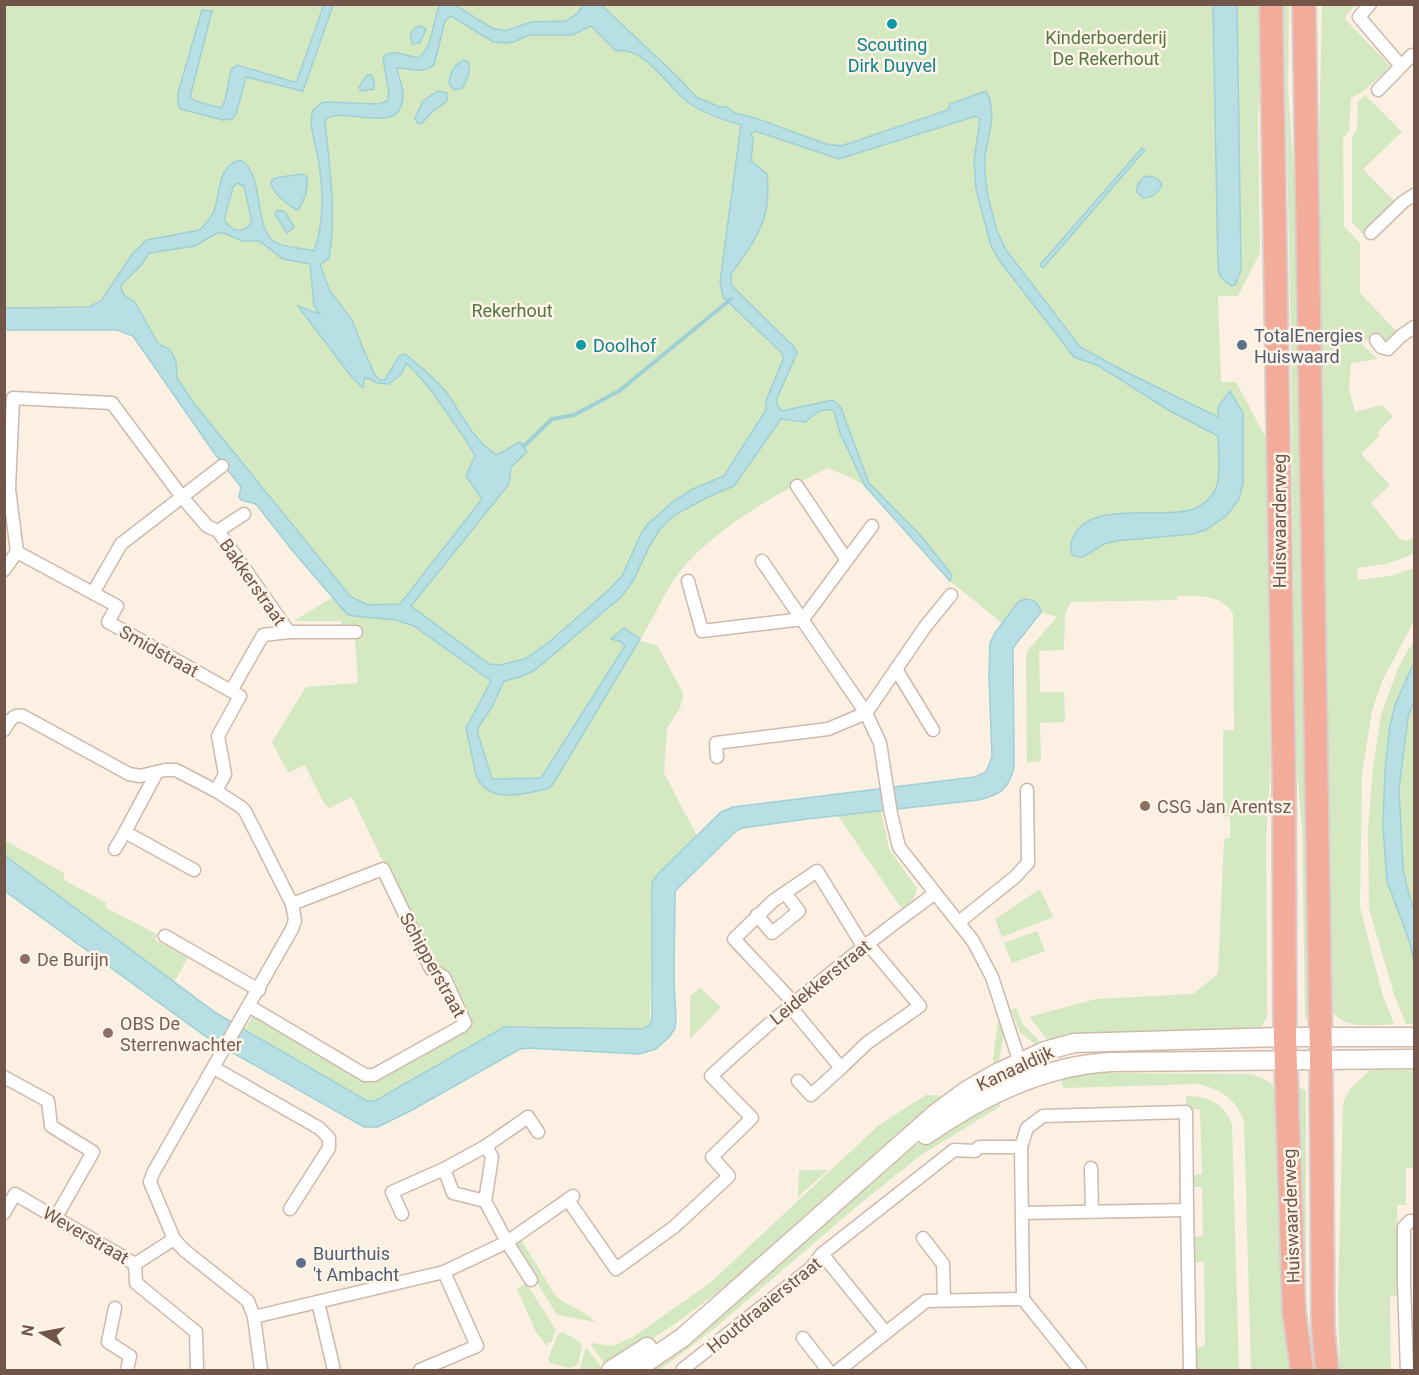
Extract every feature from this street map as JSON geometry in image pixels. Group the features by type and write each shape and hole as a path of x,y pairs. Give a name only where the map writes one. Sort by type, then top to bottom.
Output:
{"highway":[{"name":"Huiswaarderweg","path":"1271,4 1279,439 1285,1037 1294,1312 1302,1371"},
{"name":"Huiswaarderweg","path":"1304,4 1321,1037 1323,1328 1327,1371"},
{"path":"1259,269 1274,248"},
{"path":"1263,406 1279,439"}],"street":[{"path":"1370,4 1359,17 1401,66"},
{"path":"1378,90 1412,55"},
{"path":"1371,233 1403,202 1414,195"},
{"path":"1376,340 1381,347 1388,349 1414,327"},
{"name":"Bakkerstraat","path":"17,552 9,489 13,398 112,403 207,526 218,531 289,632"},
{"path":"93,593 121,544 222,466"},
{"path":"797,486 846,559"},
{"name":"Bakkerstraat","path":"218,531 244,514"},
{"path":"688,581 702,631 802,619 872,526"},
{"path":"4,570 17,552"},
{"name":"Smidstraat","path":"17,552 117,606 108,622 231,691"},
{"path":"762,561 866,713 880,743 891,814 899,847 973,941 992,977 1027,1080"},
{"path":"717,757 716,743 828,729 866,713 925,627 951,595"},
{"name":"Bakkerstraat","path":"216,791 225,774 218,736 240,696 231,691 263,635 289,632 356,632"},
{"path":"896,669 933,730"},
{"path":"4,730 9,715 19,715 129,774 140,776 170,770 182,772 216,791 245,811 292,904 295,916 294,926 151,1177 153,1191 174,1239 184,1250 246,1297 254,1317 261,1371"},
{"path":"115,849 157,772"},
{"path":"959,922 1015,877 1028,863 1027,790"},
{"path":"125,832 194,870"},
{"name":"Schipperstraat","path":"249,1006 365,1075 374,1075 465,1023 444,977 431,969 383,868 292,904"},
{"path":"798,1081 811,1095 867,1043 920,1006 865,944 817,872 757,915 734,939 791,1004 840,1068"},
{"path":"757,915 772,933 799,910 785,893"},
{"name":"Leidekkerstraat","path":"507,1242 571,1198 616,1269 674,1227 729,1176 712,1157 752,1118 711,1076 791,1004 865,944 934,894"},
{"path":"165,936 259,990"},
{"path":"1285,1037 1414,1036"},
{"name":"Kanaaldijk","path":"635,1371 682,1338 904,1140 956,1098 1020,1062 1045,1051 1074,1043 1285,1037"},
{"path":"1286,1060 1414,1059"},
{"name":"Kanaaldijk","path":"853,1187 939,1126 975,1105 1050,1071 1092,1063 1286,1060"},
{"path":"214,1068 319,1128 328,1138 329,1148 290,1209"},
{"path":"4,1077 48,1101 51,1126 93,1152 56,1217"},
{"path":"1080,1371 1023,1299 1021,1147 1027,1128 1042,1116 1186,1112 1190,1371"},
{"path":"402,1214 392,1192 444,1169 486,1146 528,1117 538,1132"},
{"path":"486,1146 492,1157 485,1201 531,1280"},
{"path":"822,1254 954,1150 975,1151 979,1147 1021,1147"},
{"path":"1091,1168 1092,1211"},
{"path":"444,1169 453,1192 485,1201"},
{"name":"Weverstraat","path":"4,1213 15,1194 135,1264 174,1239"},
{"path":"1022,1213 1187,1210"},
{"path":"1407,1371 1409,1284 1404,1227 1410,1221 1414,1221"},
{"path":"923,1238 943,1264 945,1300"},
{"path":"254,1317 444,1272 507,1242"},
{"name":"Houtdraaierstraat","path":"682,1371 811,1268 822,1254 886,1333"},
{"path":"135,1264 136,1283 196,1332 198,1371"},
{"path":"420,1371 477,1346 444,1272"},
{"name":"Kanaaldijk","path":"611,1371 729,1294"},
{"path":"839,1371 926,1301 1023,1299"},
{"path":"318,1302 334,1371"},
{"path":"115,1308 108,1342 130,1356 127,1371"},
{"path":"803,1338 828,1371"}],"green space":[{"name":"Rekerhout","path":"5,5 1262,5 1263,61 1258,114 1260,253 1238,296 1218,296 1221,382 1236,382 1266,438 1270,775 1266,842 1267,1017 1262,1026 1253,1031 1051,1044 1029,1017 1096,999 1193,994 1218,974 1224,839 1230,838 1230,816 1223,817 1223,730 1234,730 1233,614 1228,607 1216,600 1193,596 1178,596 1177,600 1071,602 1065,614 1064,650 1039,651 1040,692 1064,692 1065,722 1040,723 1041,761 1027,763 1026,655 1057,617 1041,612 1038,604 1018,602 1002,623 950,581 865,486 827,468 749,512 712,539 675,578 639,641 657,645 682,691 680,708 667,728 664,773 697,836 658,874 652,883 650,1025 643,1029 504,1027 375,1101 367,1101 245,1029 253,1015 370,1081 400,1068 458,1033 466,1018 444,968 432,963 352,797 329,808 324,803 305,765 288,773 272,742 306,687 358,683 354,627 341,625 341,621 294,621 333,597 347,614 368,605 351,597 326,569 193,402 177,378 164,346 156,340 135,302 122,292 121,285 132,275 89,307 5,308"},
{"path":"1284,5 1289,5 1288,88 1296,204 1311,1018 1305,1019 1302,828 1295,744 1291,343"},
{"path":"1322,5 1356,5 1345,19 1391,67 1362,92 1351,98 1349,131 1343,138 1344,226 1360,243 1360,293 1399,334 1387,345 1375,332 1362,344 1377,359 1351,363 1349,389 1355,412 1382,405 1393,416 1377,433 1379,436 1361,454 1390,485 1371,503 1400,539 1405,541 1414,538 1414,554 1386,564 1357,568 1358,580 1390,576 1414,568 1414,621 1382,681 1372,711 1362,774 1360,907 1383,996 1394,1024 1352,1024 1338,1018 1333,1012 1319,580 1315,179 1319,141"},
{"path":"1365,95 1402,132 1363,169 1395,202 1363,234 1352,222 1352,137 1357,129 1358,102"},
{"path":"1414,640 1414,662 1395,705 1390,726 1385,770 1383,827 1387,881 1410,943 1414,963 1414,1024 1406,1024 1394,994 1369,909 1368,830 1373,767 1381,715 1398,668"},
{"path":"1414,701 1414,910 1403,860 1399,806 1403,751"},
{"path":"881,811 889,849 917,888 912,900 902,909 838,816"},
{"path":"4,840 64,873 64,880 106,903 105,907 158,935 155,940 188,958 174,982 5,855"},
{"path":"1040,889 1053,917 1002,937 995,919"},
{"path":"1037,931 1045,951 1012,963 1004,943"},
{"path":"700,988 721,1007 690,1039 690,996"},
{"path":"1016,1008 1023,1025 1040,1043 1036,1045 1020,1032 1011,1010"},
{"path":"998,1021 1004,1035 998,1064 994,1066 993,1059"},
{"path":"1371,1069 1414,1070 1414,1168 1406,1168 1406,1205 1397,1205 1398,1295 1390,1297 1391,1370 1340,1370 1338,1299 1343,1103 1350,1089"},
{"path":"1085,1070 1118,1073 1247,1074 1264,1079 1275,1089 1278,1101 1279,1221 1292,1370 1251,1370 1244,1122 1237,1107 1215,1089 1199,1084 1064,1088 1060,1077"},
{"path":"1301,1088 1306,1091 1306,1293 1298,1099 1298,1090"},
{"path":"926,1095 946,1096 728,1284 678,1322 607,1367 591,1345 592,1343 612,1346 633,1337 710,1283 879,1125"},
{"path":"1186,1096 1201,1097 1214,1102 1225,1111 1232,1124 1239,1370 1195,1370 1195,1348 1205,1346 1204,1262 1193,1262 1193,1237 1203,1236 1202,1187 1191,1187 1191,1176 1202,1174 1200,1109 1186,1109"},
{"path":"996,1097 1001,1106 921,1155 862,1202 715,1328 660,1370 642,1370 897,1159 941,1128"},
{"path":"800,1170 828,1170 798,1197"},
{"path":"522,1241 555,1295 595,1322 557,1315 514,1246"},
{"path":"526,1283 556,1330 551,1343 549,1342 547,1346 536,1332 517,1289"},
{"path":"563,1332 580,1342 582,1346 578,1365 570,1368 550,1363 548,1359 558,1334"},
{"path":"586,1347 603,1369 582,1370 580,1367"}],"water":[{"path":"324,4 333,5 303,91 246,77 236,114 232,119 223,120 181,109 178,105 178,93 202,10 212,11 190,97 195,101 221,108 225,101 231,70 237,65 297,81"},
{"path":"440,5 455,5 492,28 505,31 531,22 566,21 578,13 583,5 601,5 678,77 696,97 826,144 841,146 948,110 950,104 986,91 990,99 992,119 985,156 985,174 988,197 997,231 1006,250 1080,347 1218,417 1218,407 1230,391 1243,413 1243,483 1239,499 1227,515 1206,530 1192,534 1116,541 1104,544 1083,557 1073,556 1071,542 1073,538 1081,526 1094,519 1127,513 1180,512 1202,505 1212,495 1218,482 1218,436 1170,411 1099,366 1074,357 999,260 991,246 976,189 974,161 980,119 976,116 839,159 755,131 751,134 753,140 751,161 767,174 767,204 755,239 731,274 731,285 794,347 797,353 777,398 777,405 782,411 833,400 841,408 869,483 921,536 952,575 950,581 865,486 840,433 834,411 821,411 805,422 781,419 734,486 673,516 660,529 633,581 621,597 535,670 504,681 492,707 478,728 492,779 541,778 625,646 620,641 611,639 624,628 640,639 553,784 549,788 529,793 508,795 489,791 476,775 466,728 491,681 414,626 396,620 347,614 256,504 241,500 239,497 241,487 215,454 133,336 117,330 5,330 5,308 89,307 101,301 133,253 147,240 200,230 214,211 224,173 233,163 241,160 253,177 263,223 273,241 314,251 320,228 322,192 312,127 313,110 323,102 379,104 387,101 389,94 383,58 394,53 418,58 430,41","holes":["453,17 493,42 506,43 529,35 572,35 591,26 616,51 627,51 646,61 695,107 741,125 720,282 723,297 784,357 766,401 766,410 724,476 693,489 675,500 648,524 622,576 548,643 525,659 500,665 489,664 411,606 509,484 511,467 527,452 520,442 497,455 489,450 463,419 443,388 405,354 399,356 385,380 380,380 375,375 352,320 330,291 320,265 329,258 332,224 332,189 325,120 333,116 344,115 370,118 393,116 400,108 403,95 397,68 425,70 434,65 445,21","237,183 244,186 252,222 241,230 234,229 224,220 233,187","217,233 224,233 243,241 259,241 283,259 310,264 314,306 320,314 298,306 351,376 363,388 365,377 377,383 389,384 402,373 406,363 432,392 470,447 475,456 466,476 482,499 400,604 368,605 351,597 193,402 177,378 173,355 169,349 159,344 135,302 122,292 121,285 142,264 149,253 195,246"]},
{"path":"1213,5 1237,5 1241,270 1235,285 1231,286 1220,276 1218,269"},
{"path":"419,26 426,29 420,43 413,44 411,33"},
{"path":"464,60 469,63 469,73 463,88 454,90 449,83 452,72 457,64"},
{"path":"367,75 371,75 374,80 374,89 361,91 359,87"},
{"path":"438,91 447,93 447,101 418,124 415,118 423,101"},
{"path":"1142,148 1145,150 1043,268 1040,265"},
{"path":"301,174 307,177 307,186 298,210 277,194 271,182 275,178"},
{"path":"1146,176 1156,178 1162,185 1155,194 1143,198 1137,192 1137,187"},
{"path":"277,210 285,212 294,227 287,233 275,214"},
{"path":"1025,599 1036,602 1041,612 1013,648 1014,767 1006,786 992,796 978,800 807,819 742,828 736,831 675,891 675,1028 656,1049 639,1054 520,1049 378,1127 364,1127 212,1041 5,891 4,855 216,1013 367,1101 375,1101 504,1027 643,1029 650,1025 652,1019 652,883 658,874 721,812 733,807 975,777 986,772 992,757 990,643 1018,602"},
{"path":"1414,662 1414,701 1408,718 1399,789 1403,868 1414,910 1414,963 1410,943 1387,881 1383,827 1385,770 1390,726 1395,705"}],"waterway":[{"path":"524,446 552,419 574,415 619,391 731,299"}],"place":[{"name":"Scouting Dirk Duyvel","path":"892,24"},
{"name":"Doolhof","path":"581,345"},
{"name":"TotalEnergies Huiswaard","path":"1242,345"},
{"name":"CSG Jan Arentsz","path":"1145,806"},
{"name":"De Burijn","path":"25,959"},
{"name":"OBS De Sterrenwachter","path":"108,1033"},
{"name":"Buurthuis 't Ambacht","path":"301,1263"}],"park label":[{"name":"Kinderboerderij De Rekerhout","path":"1106,47"}]}
